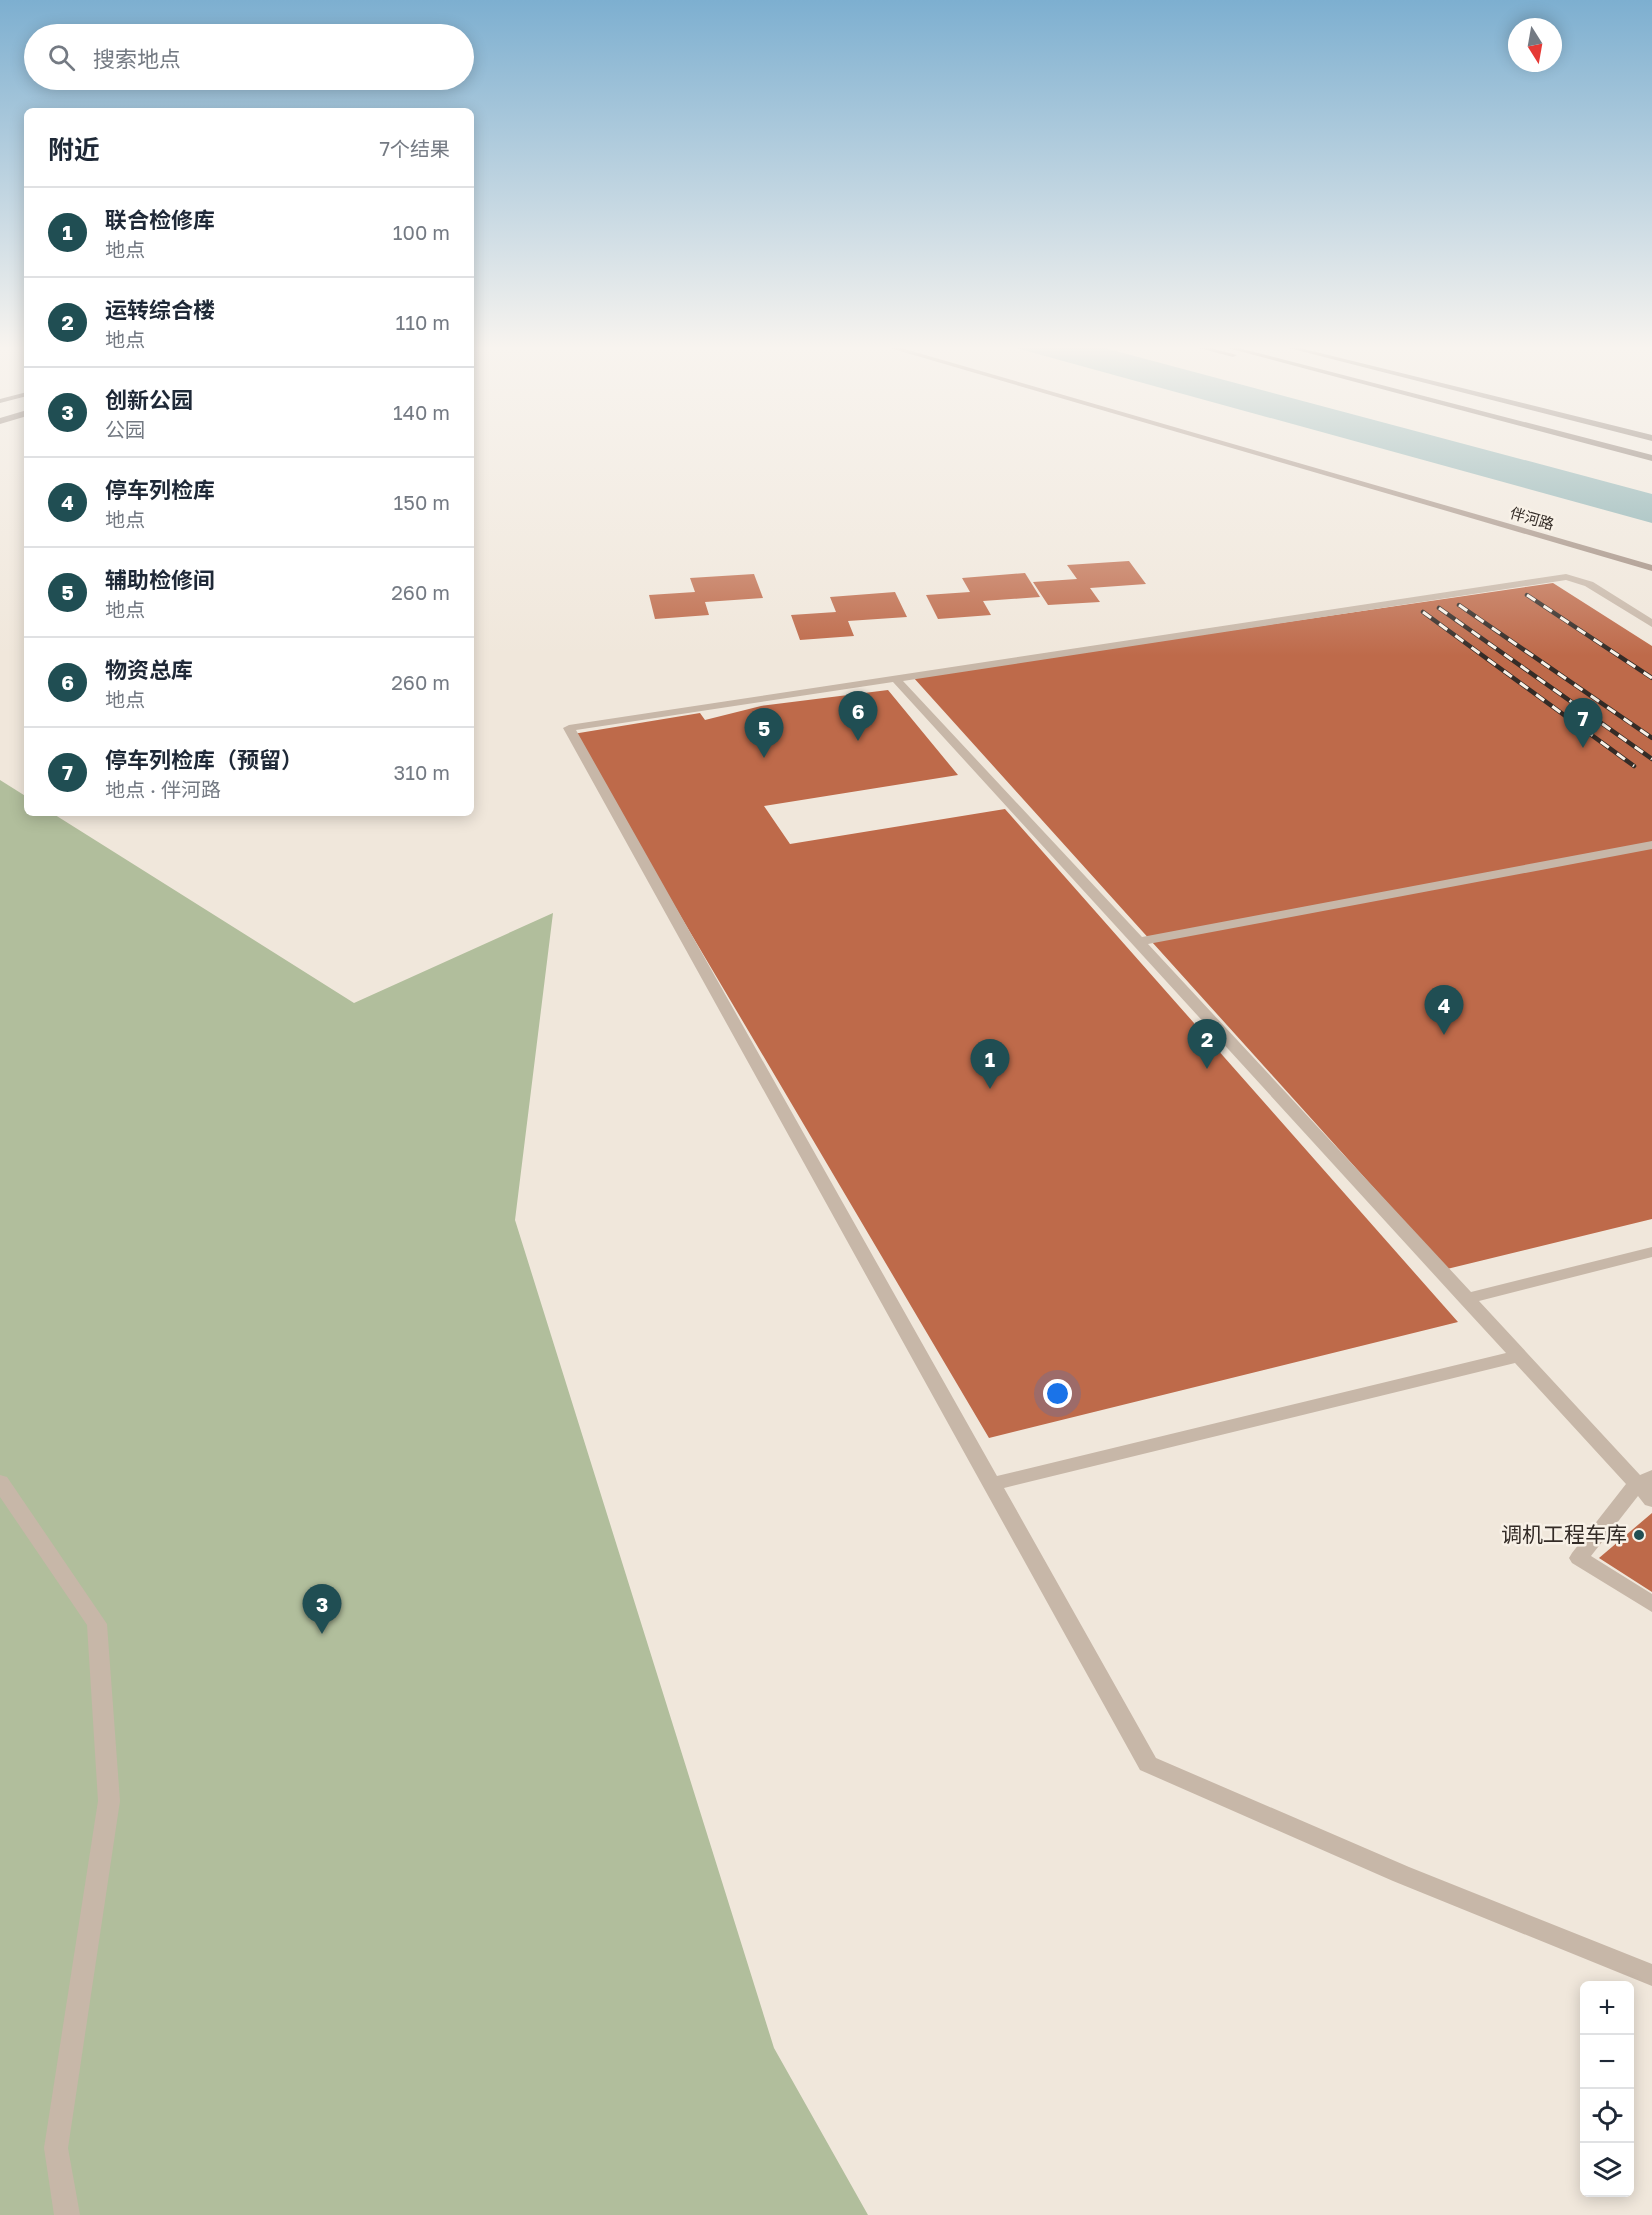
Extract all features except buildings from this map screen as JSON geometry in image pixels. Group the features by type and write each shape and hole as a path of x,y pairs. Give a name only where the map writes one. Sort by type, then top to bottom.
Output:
{"main road":[{"path":"1619,449 1652,458"}],"street":[{"name":"伴河路","path":"1243,449 1652,568"},
{"name":"伴河路","path":"1268,449 1652,560"}],"lane":[{"path":"1652,624 1589,584 1566,577 569,728 1148,1764 1401,1874 1652,1975"},
{"path":"896,679 1518,1356 1644,1481 1652,1500"},
{"path":"1138,942 1652,845"},
{"path":"1466,1299 1652,1252"},
{"path":"992,1484 1518,1356"},
{"path":"1644,1481 1579,1558 1652,1604"},
{"path":"0,1482 97,1624 109,1801 56,2148 68,2215"}],"green space":[{"path":"0,780 24,795 24,816 57,816 354,1003 553,913 515,1220 774,2048 868,2215 0,2215"}],"water":[{"path":"1385,449 1485,449 1652,494 1652,523"}],"railway":[{"path":"1527,595 1652,678"},
{"path":"1459,605 1652,738"},
{"path":"1439,608 1652,759"},
{"path":"1423,612 1634,766"}],"place":[{"name":"物资总库","path":"858,741"},
{"name":"停车列检库（预留）","path":"1583,748"},
{"name":"辅助检修间","path":"764,758"},
{"name":"停车列检库","path":"1444,1035"},
{"name":"运转综合楼","path":"1207,1069"},
{"name":"联合检修库","path":"990,1089"},
{"name":"调机工程车库","path":"1639,1535"},
{"name":"创新公园","path":"322,1634"}]}
